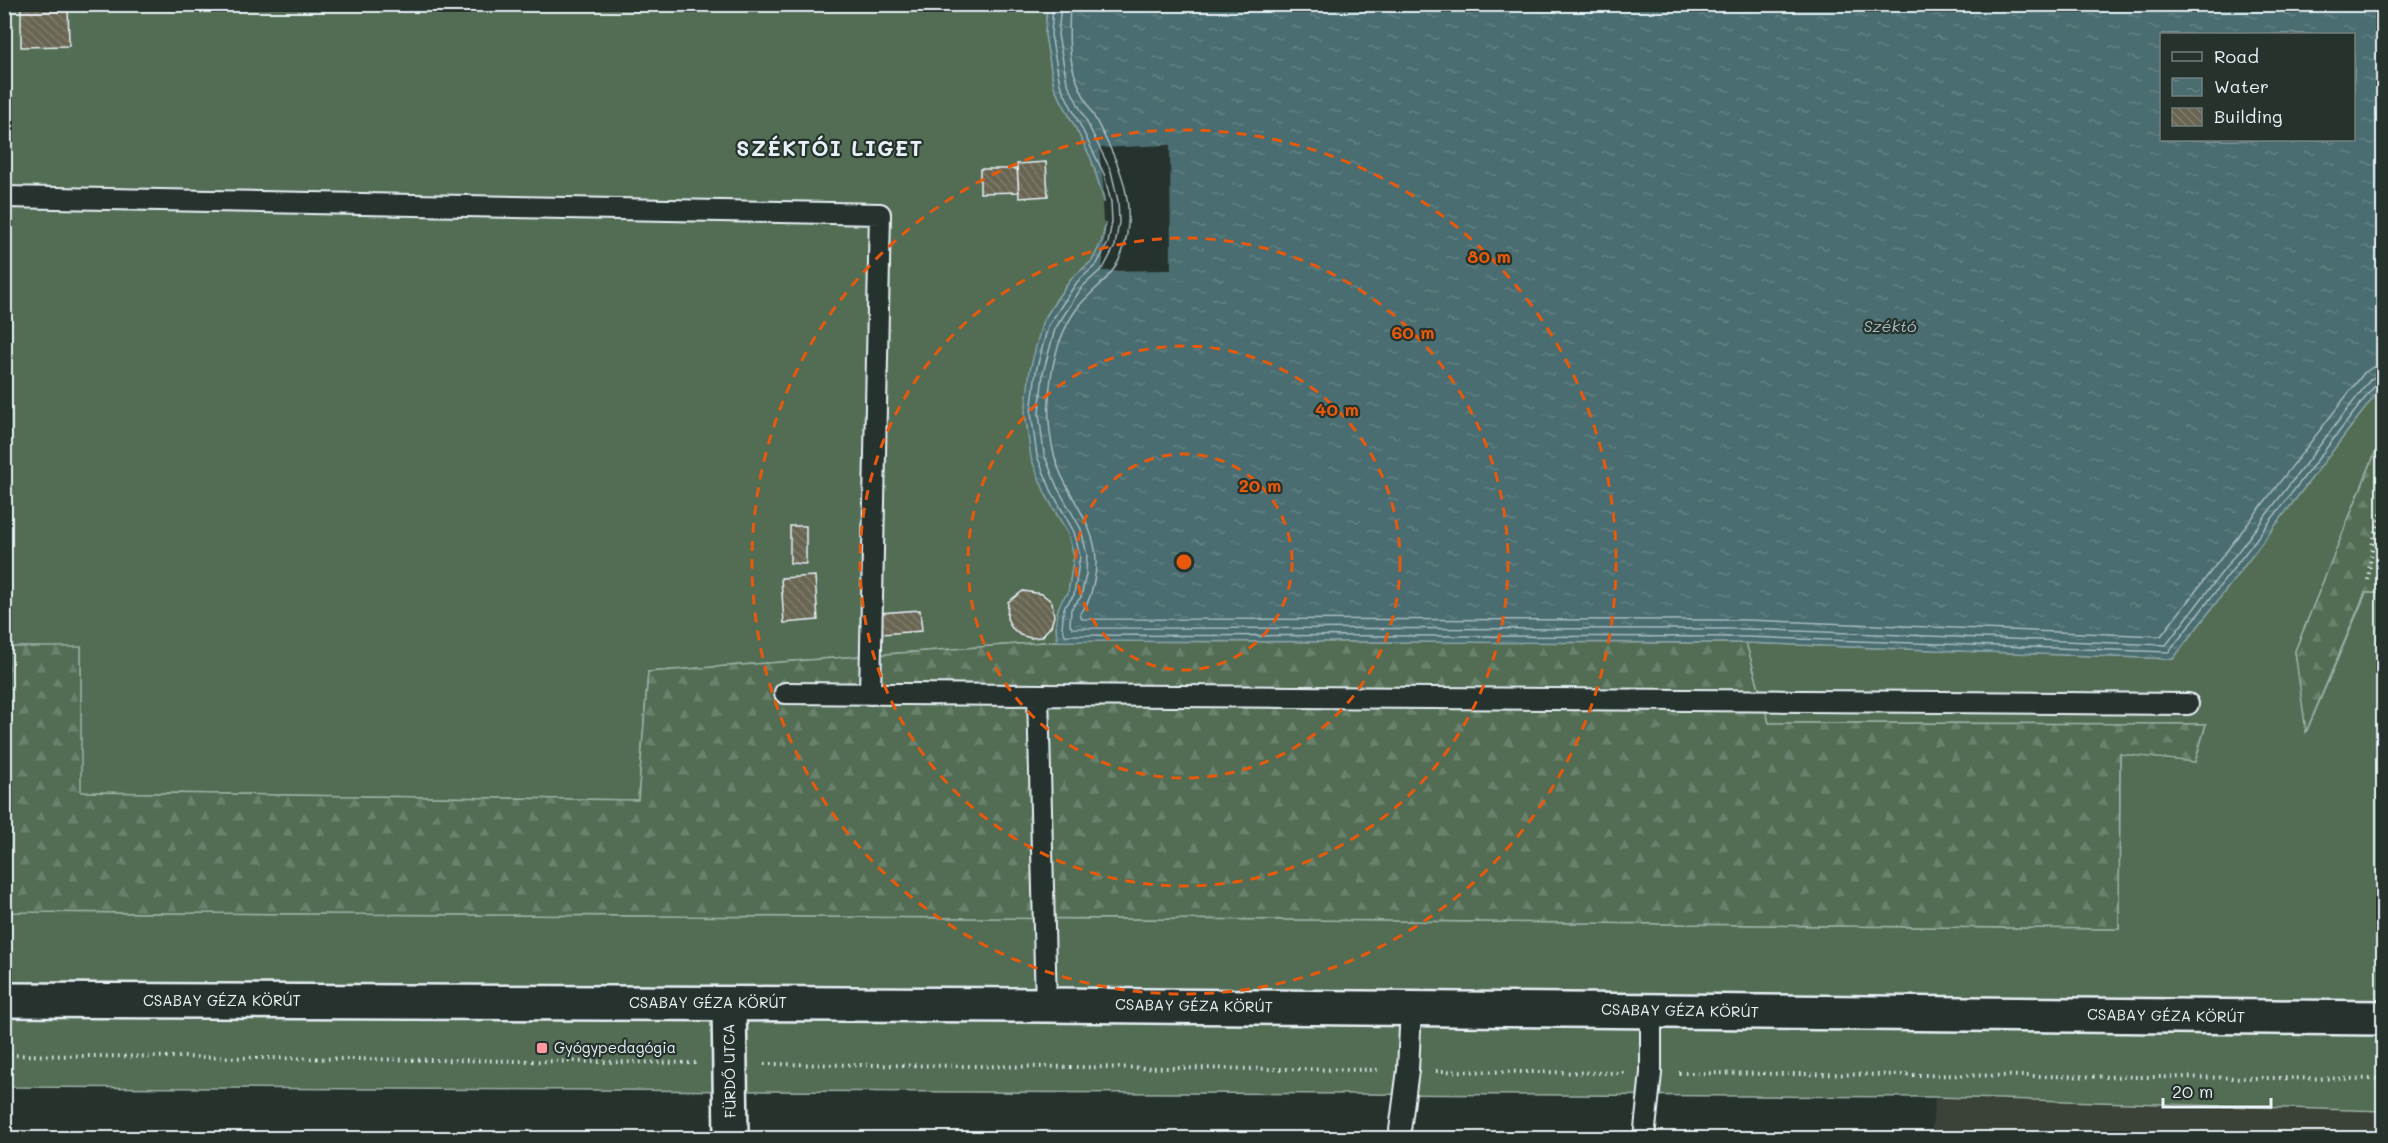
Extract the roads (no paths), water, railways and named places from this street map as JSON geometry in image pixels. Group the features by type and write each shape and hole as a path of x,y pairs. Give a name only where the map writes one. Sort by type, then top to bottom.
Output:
{"street":[{"name":"CSABAY GÉZA KÖRÚT","path":"4,1000 1047,1005 2384,1018"},
{"name":"FÜRDŐ UTCA","path":"729,1004 731,1138"}],"lane":[{"path":"4,197 880,214 870,694"},
{"path":"785,693 2188,704"},
{"path":"1038,695 1047,1005"},
{"path":"1399,1138 1408,1070 1411,1008"},
{"path":"1644,1138 1651,1073 1651,1011"}],"water":[{"name":"Széktó","path":"1047,4 2383,5 2383,385 2173,659 1746,643 1057,641 1058,609 1068,593 1074,556 1068,534 1045,493 1031,458 1025,413 1030,370 1042,323 1073,277 1092,261 1102,241 1106,222 1105,203 1091,158 1054,86 1045,35"}],"place":[{"name":"Gyógypedagógia","path":"542,1048"}],"district":[{"name":"SZÉKTÓI LIGET","path":"830,149"}]}
